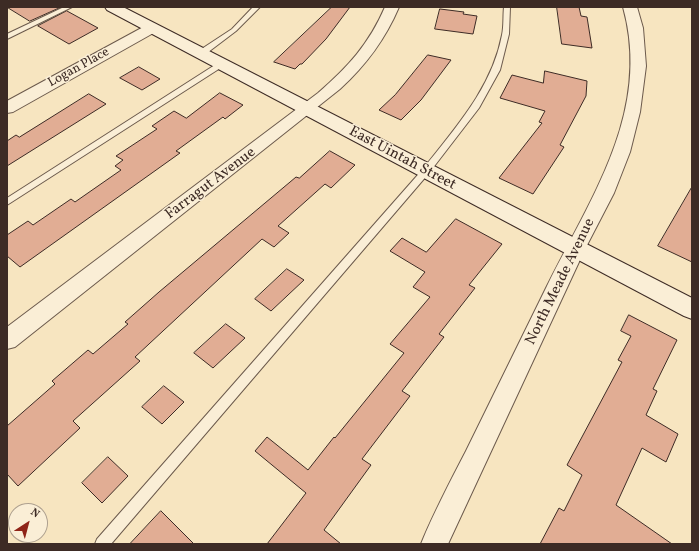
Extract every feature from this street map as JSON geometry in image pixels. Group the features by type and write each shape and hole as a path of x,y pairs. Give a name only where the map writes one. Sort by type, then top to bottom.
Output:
{"main road":[{"name":"East Uintah Street","path":"112,7 692,309"}],"street":[{"name":"Farragut Avenue","path":"7,340 308,110 341,81 367,53 384,28 392,7"},
{"name":"North Meade Avenue","path":"434,544 575,249 605,193 622,152 632,112 639,66 636,28 630,7"},
{"name":"Logan Place","path":"7,108 152,28"}],"lane":[{"path":"7,37 69,7"},
{"path":"200,54 234,30 257,7"},
{"path":"102,544 426,171 476,106 496,70 506,34 508,7"},
{"path":"7,202 221,64"}],"building":[{"path":"7,7 58,7 59,8 30,21"},
{"path":"332,7 350,7 326,39 302,64 295,69 274,62"},
{"path":"557,7 579,7 581,16 587,17 592,48 562,44"},
{"path":"440,9 464,12 463,14 477,16 473,34 435,29"},
{"path":"67,11 98,28 69,44 38,26"},
{"path":"428,55 451,60 421,100 401,120 379,110 395,95"},
{"path":"139,67 160,79 142,90 120,78"},
{"path":"545,71 587,81 586,96 560,145 564,147 533,194 499,178 542,123 539,122 545,111 500,98 512,75 543,83"},
{"path":"220,93 243,105 225,119 223,117 176,151 180,153 20,267 7,256 7,235 28,221 33,225 71,199 75,202 121,170 115,166 123,160 116,156 157,129 152,126 174,111 186,118"},
{"path":"89,94 106,104 7,166 7,141 16,135 19,137"},
{"path":"330,151 355,165 331,188 325,184 278,226 289,233 274,247 262,239 135,357 140,361 73,421 80,428 18,486 7,474 7,426 55,384 52,381 88,350 93,354 128,324 125,322 159,292 296,177 299,178"},
{"path":"692,187 692,262 658,246"},
{"path":"456,219 502,244 469,285 475,288 439,334 444,337 402,391 410,396 362,459 371,465 324,530 341,544 267,544 306,493 255,451 267,437 308,470 404,353 390,344 430,297 413,287 425,272 390,251 402,238 426,252"},
{"path":"287,269 304,280 271,311 255,299"},
{"path":"629,315 677,340 653,389 657,391 646,415 678,434 666,462 642,448 616,505 672,544 540,544 559,508 564,511 582,475 567,465 622,362 618,360 631,336 621,331"},
{"path":"226,324 245,338 213,368 194,353"},
{"path":"164,386 184,402 162,424 142,407"},
{"path":"108,457 128,476 102,503 82,483"},
{"path":"161,511 194,544 130,544"}]}
